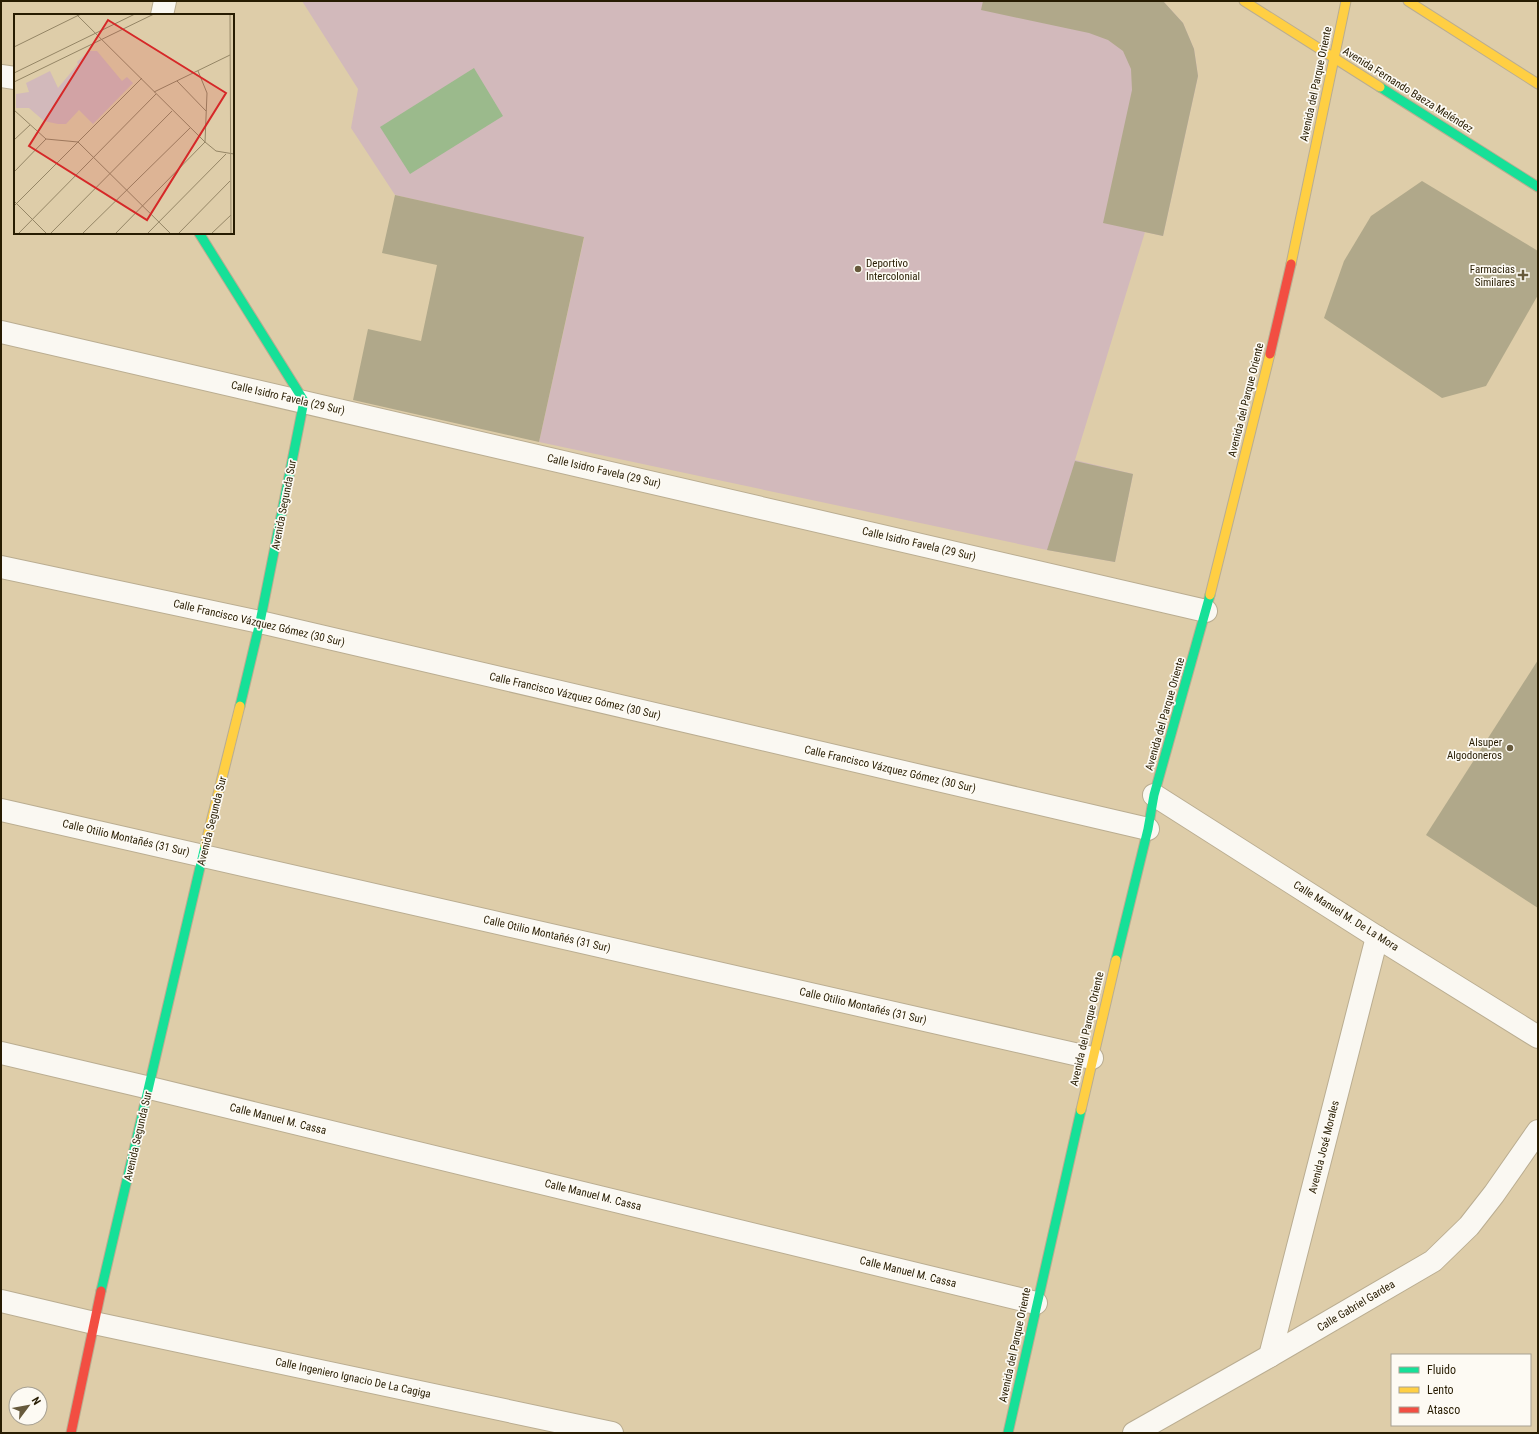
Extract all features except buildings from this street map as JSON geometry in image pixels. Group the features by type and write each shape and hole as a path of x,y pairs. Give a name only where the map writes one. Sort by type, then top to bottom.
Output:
{"main road":[{"name":"Avenida Fernando Baeza Meléndez","path":"1244,1 1538,187"},
{"name":"Avenida del Parque Oriente","path":"1008,1433 1092,1058 1148,829 1154,794 1206,611 1281,311 1333,57 1346,1"},
{"path":"1408,1 1538,84"},
{"path":"200,234 304,401"},
{"name":"Avenida Segunda Sur","path":"72,1433 94,1323 203,856 260,622 304,401"}],"street":[{"path":"162,14 165,1"},
{"path":"1,76 14,78"},
{"name":"Calle Isidro Favela (29 Sur)","path":"1,332 1206,611"},
{"name":"Calle Francisco Vázquez Gómez (30 Sur)","path":"1,567 260,622 1148,829"},
{"name":"Calle Manuel M. De La Mora","path":"1154,794 1377,937 1538,1037"},
{"name":"Calle Otilio Montañés (31 Sur)","path":"1,810 1092,1058"},
{"name":"Avenida José Morales","path":"1270,1356 1377,937"},
{"name":"Calle Manuel M. Cassa","path":"1,1053 1036,1303"},
{"name":"Calle Gabriel Gardea","path":"1134,1433 1433,1261 1469,1226 1494,1194 1538,1131"},
{"name":"Calle Ingeniero Ignacio De La Cagiga","path":"1,1301 94,1323 612,1433"}],"shaded area":[{"name":"Deportivo Intercolonial","path":"302,1 1163,1 1183,23 1194,49 1198,76 1163,236 1145,232 1075,460 1133,474 1115,562 1047,550 539,442 584,238 395,195 351,128 358,89"},
{"path":"474,68 503,116 410,174 380,127"}],"traffic: fast":[{"path":"1380,87 1538,187"},
{"path":"200,234 304,401 260,622 240,706"},
{"path":"1116,960 1148,829 1154,795 1210,595"},
{"path":"101,1291 205,846"},
{"path":"1008,1433 1081,1110"}],"traffic: slow":[{"path":"1244,1 1380,87"},
{"path":"1291,264 1346,1"},
{"path":"1408,1 1538,84"},
{"path":"1210,595 1270,354"},
{"path":"205,846 240,706"},
{"path":"1081,1110 1116,960"}],"traffic: jam":[{"path":"1270,354 1291,264"},
{"path":"71,1433 101,1291"}],"place":[{"name":"Deportivo Intercolonial","path":"858,269"},
{"name":"Farmacias Similares","path":"1523,275"},
{"name":"Alsuper Algodoneros","path":"1510,748"}]}
